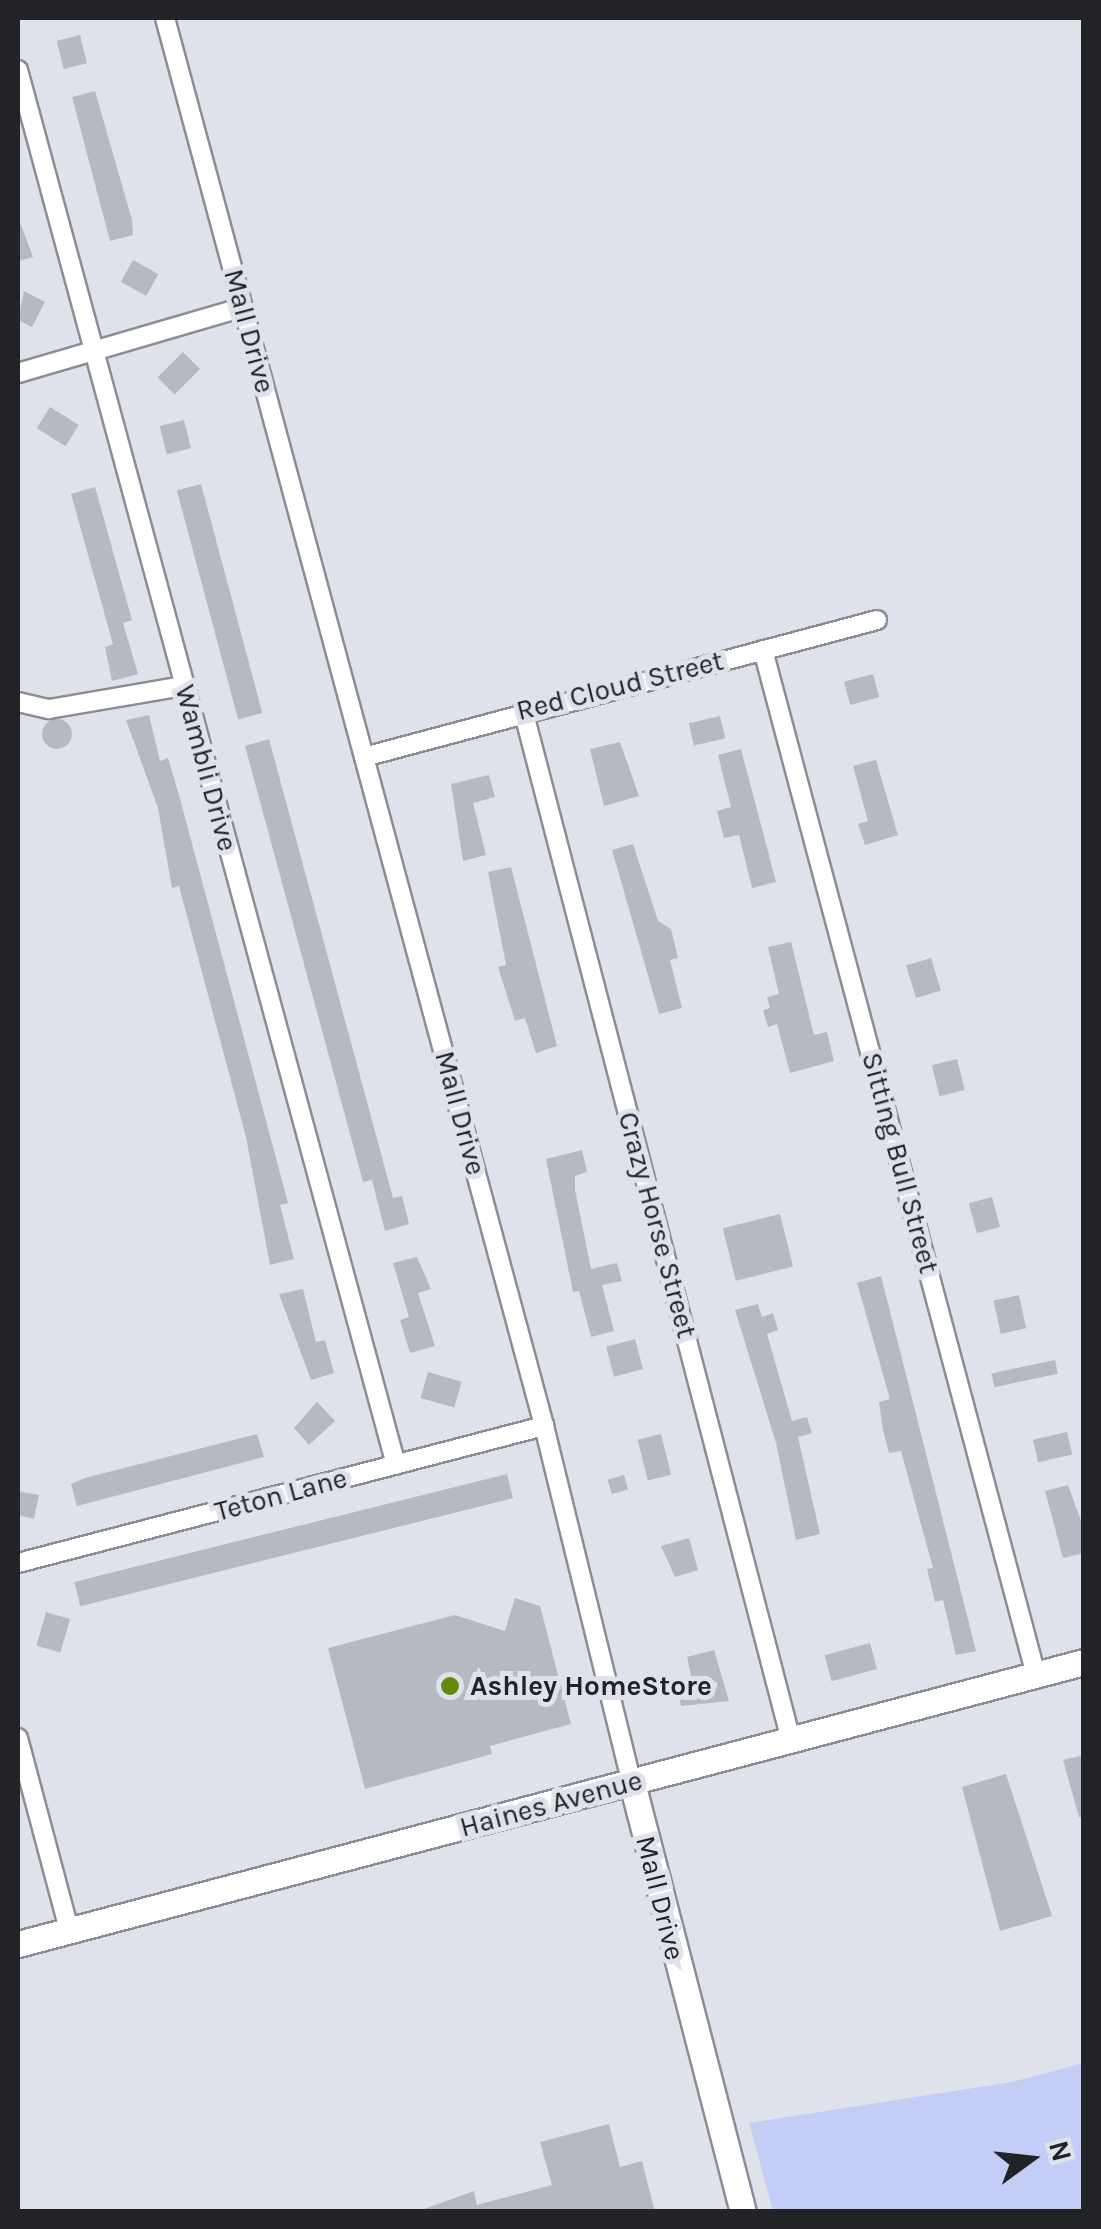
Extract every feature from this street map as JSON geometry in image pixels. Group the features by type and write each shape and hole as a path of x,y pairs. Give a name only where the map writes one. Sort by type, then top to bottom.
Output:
{"main road":[{"name":"Haines Avenue","path":"18,1944 1084,1662"},
{"name":"Mall Drive","path":"632,1783 743,2212"}],"street":[{"name":"Mall Drive","path":"165,18 544,1426 632,1783"},
{"name":"Wambli Drive","path":"18,70 396,1465"},
{"path":"18,373 91,348 243,307"},
{"name":"Red Cloud Street","path":"364,757 523,710 877,620"},
{"name":"Sitting Bull Street","path":"764,650 1036,1675"},
{"path":"18,702 49,709 184,686"},
{"name":"Crazy Horse Street","path":"523,710 791,1740"},
{"name":"Teton Lane","path":"18,1563 544,1426"},
{"path":"18,1738 69,1930"}],"shaded area":[{"path":"1083,2063 1083,2211 773,2211 749,2123 1012,2082"}],"building":[{"path":"80,35 87,63 64,69 57,41"},
{"path":"95,91 132,220 133,235 110,241 72,97"},
{"path":"18,217 33,257 18,261"},
{"path":"133,260 158,274 146,296 121,282"},
{"path":"24,291 45,302 32,327 18,320"},
{"path":"183,352 200,369 175,394 158,377"},
{"path":"50,407 79,425 66,446 37,428"},
{"path":"184,420 191,448 167,454 160,426"},
{"path":"201,484 262,713 238,719 177,490"},
{"path":"95,487 132,620 123,623 138,674 112,681 105,647 113,644 71,494"},
{"path":"873,674 879,697 850,705 844,682"},
{"path":"149,715 160,761 168,758 179,795 288,1203 280,1205 294,1259 270,1265 246,1137 179,886 172,888 158,808 126,720"},
{"path":"720,716 725,738 694,746 689,723"},
{"path":"57,719 68,723 72,734 68,745 57,749 46,745 42,734 46,723"},
{"path":"269,739 393,1198 402,1196 409,1224 385,1231 372,1180 363,1182 245,746"},
{"path":"620,742 639,796 604,806 590,749"},
{"path":"741,749 776,882 752,888 739,835 724,838 717,811 731,807 718,755"},
{"path":"876,760 898,835 865,845 858,824 868,821 853,766"},
{"path":"489,775 495,797 473,803 486,855 463,861 451,784"},
{"path":"633,844 658,921 671,929 678,958 670,960 682,1008 659,1014 612,850"},
{"path":"511,867 557,1046 536,1053 525,1018 515,1021 498,967 506,965 488,872"},
{"path":"791,942 814,1035 827,1032 834,1061 790,1073 777,1024 768,1027 763,1010 770,1008 767,997 779,994 768,947"},
{"path":"931,958 941,991 916,998 906,966"},
{"path":"957,1059 965,1090 940,1096 932,1065"},
{"path":"582,1150 587,1172 575,1176 575,1190 591,1269 617,1263 622,1281 602,1285 614,1331 591,1337 579,1291 573,1292 546,1159"},
{"path":"992,1197 1000,1227 977,1233 969,1203"},
{"path":"780,1214 793,1266 736,1281 723,1228"},
{"path":"417,1257 431,1289 418,1293 435,1346 410,1353 400,1320 409,1317 393,1263"},
{"path":"881,1276 976,1651 956,1655 943,1600 935,1602 927,1569 933,1568 901,1451 889,1453 883,1430 879,1402 890,1399 857,1283"},
{"path":"303,1289 316,1342 325,1340 334,1373 311,1380 279,1294"},
{"path":"1019,1295 1026,1328 1001,1334 994,1300"},
{"path":"758,1304 762,1317 773,1313 778,1330 767,1334 792,1421 807,1417 812,1433 798,1437 820,1534 796,1540 776,1443 735,1310"},
{"path":"635,1339 643,1369 614,1377 606,1347"},
{"path":"1055,1360 1058,1374 994,1387 991,1374"},
{"path":"428,1372 462,1382 454,1408 421,1398"},
{"path":"317,1402 335,1421 309,1445 294,1428"},
{"path":"1067,1432 1072,1454 1038,1462 1033,1440"},
{"path":"257,1434 264,1457 77,1506 71,1484 85,1478"},
{"path":"661,1434 671,1475 648,1481 638,1440"},
{"path":"507,1474 513,1498 80,1606 74,1582"},
{"path":"624,1475 628,1489 612,1494 608,1480"},
{"path":"1068,1485 1084,1529 1084,1553 1063,1558 1045,1491"},
{"path":"18,1491 39,1495 34,1519 18,1515"},
{"path":"689,1538 698,1570 675,1577 661,1546"},
{"name":"Ashley HomeStore","path":"515,1598 540,1606 571,1724 490,1746 492,1754 365,1789 328,1648 455,1615 505,1631"},
{"path":"46,1612 70,1619 60,1653 36,1646"},
{"path":"870,1643 877,1669 832,1681 825,1655"},
{"path":"714,1650 729,1701 681,1706 677,1689 693,1684 687,1657"},
{"path":"1084,1755 1084,1817 1079,1817 1063,1760"},
{"path":"1006,1774 1052,1916 1000,1931 962,1787"},
{"path":"609,2124 620,2167 642,2161 655,2212 416,2212 474,2191 477,2205 552,2185 540,2142"}],"place":[{"name":"Ashley HomeStore","path":"450,1686"}]}
